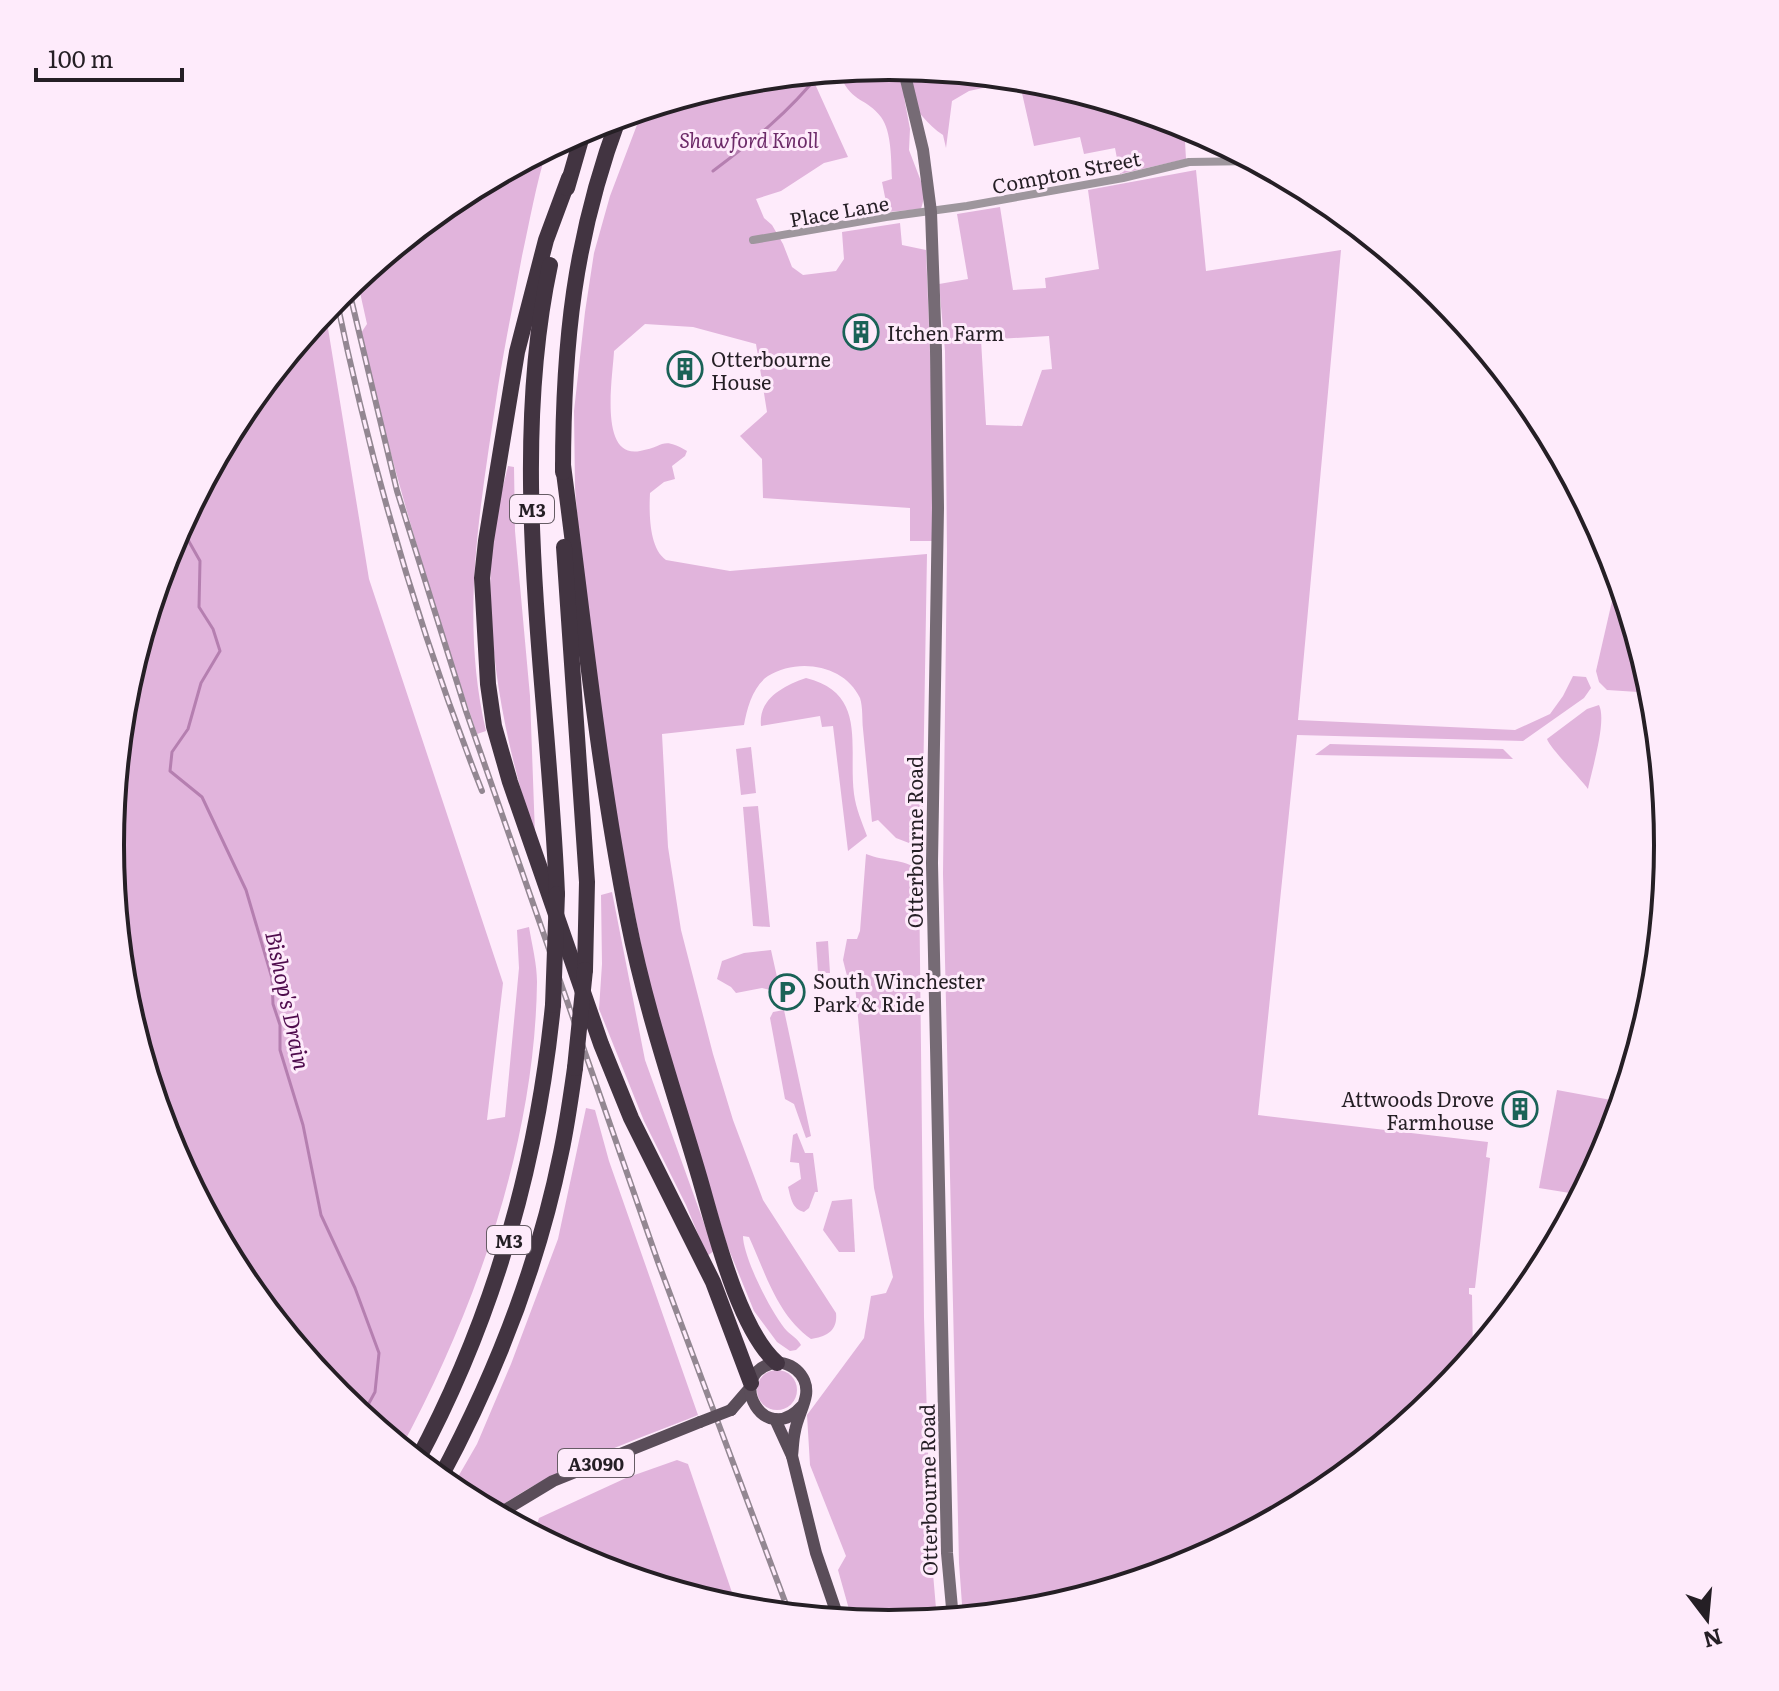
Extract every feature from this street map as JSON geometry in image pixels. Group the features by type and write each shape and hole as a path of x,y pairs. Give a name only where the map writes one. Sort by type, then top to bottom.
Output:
{"highway":[{"name":"M3","path":"445,1468 484,1387 518,1301 561,1154 575,1068 585,970 587,882 566,585 564,373 571,298 586,218 614,132"},
{"name":"M3","path":"579,146 546,240 517,352 482,578 488,684 494,726 510,782 601,1044 631,1118 713,1282 751,1386"},
{"name":"M3","path":"421,1452 470,1350 509,1240 536,1128 547,1066 553,1005 557,894 531,469 537,360 546,283 569,178"},
{"name":"M3","path":"563,465 602,766 628,923 650,1014 715,1233 748,1323 758,1343 777,1363"}],"main road":[{"path":"792,1456 806,1393 804,1380 791,1366 777,1363 764,1367 751,1386 753,1404 775,1419 792,1456 816,1553 835,1609"},
{"name":"A3090","path":"731,1410 751,1386"},
{"path":"775,1419 790,1416 802,1406"},
{"name":"A3090","path":"508,1508 553,1481 700,1422 731,1410 758,1410"}],"street":[{"name":"Otterbourne Road","path":"906,81 923,150 931,212 938,447 932,863 951,1608"},
{"name":"Compton Street","path":"931,212 1109,180 1189,162 1232,161"},
{"name":"Place Lane","path":"753,240 931,212"}],"green space":[{"path":"890,80 988,87 969,91 952,101 946,148 943,135 904,97 910,129 909,150 922,184 924,198 921,209 888,212 882,182 892,179 885,123 876,111 843,82"},
{"name":"Shawford Knoll","path":"815,84 848,157 824,163 781,191 756,199 764,218 783,244 792,267 803,275 836,271 844,259 842,232 900,223 902,245 926,250 933,429 933,541 910,541 910,508 763,498 762,459 740,436 767,412 756,344 693,327 645,324 614,351 611,413 618,442 627,450 640,451 667,443 687,451 672,466 675,479 664,482 650,493 653,539 666,560 730,571 927,554 922,848 896,838 878,820 872,822 860,698 844,678 832,672 806,666 780,670 763,680 755,691 744,725 662,734 668,847 681,930 713,1054 733,1120 763,1200 836,1313 833,1329 822,1337 811,1339 781,1306 749,1237 743,1236 753,1271 766,1299 787,1331 801,1345 790,1351 777,1342 754,1311 727,1245 649,985 614,809 581,561 575,488 574,411 594,253 610,196 638,123 740,95"},
{"path":"1022,92 1088,106 1182,138 1185,139 1186,159 1120,174 1115,148 1084,154 1080,137 1034,146"},
{"path":"543,163 498,387 480,516 473,602 474,645 486,731 477,734 399,485 361,333 367,324 360,293 385,270 464,209"},
{"path":"1196,170 1206,271 1341,250 1298,720 1515,730 1550,714 1573,676 1586,677 1591,688 1584,698 1523,741 1297,735 1258,1115 1488,1142 1486,1157 1490,1158 1475,1288 1469,1288 1472,1295 1473,1341 1431,1387 1356,1453 1315,1482 1228,1532 1182,1553 1088,1585 1039,1596 962,1607 943,874 947,550 945,351 939,284 968,279 957,214 1000,207 1013,290 1046,288 1045,278 1099,269 1088,190","holes":["1049,336 1052,369 1042,370 1022,426 986,425 981,340"]},
{"path":"328,326 369,579 503,983 487,1120 505,1117 519,968 517,930 529,927 537,975 534,1042 513,1163 476,1281 428,1395 406,1439 348,1387 314,1350 253,1271 203,1184 165,1092 139,995 126,896 124,846 131,746 150,647 165,599 182,553 227,463 282,379"},
{"path":"508,466 514,467 515,531 530,696 535,835 504,720 490,598 495,520"},
{"path":"1613,596 1639,692 1607,690 1599,682 1596,671"},
{"path":"806,678 826,685 839,696 851,724 854,794 867,836 848,851 833,726 822,727 820,716 761,726 761,717 768,701 789,685"},
{"path":"1599,705 1600,733 1588,789 1547,739 1587,709"},
{"path":"1330,744 1503,749 1513,759 1315,755"},
{"path":"751,747 756,793 741,795 736,749"},
{"path":"758,806 770,927 753,926 743,807"},
{"path":"866,854 919,870 924,1317 931,1550 936,1609 849,1609 838,1570 846,1556 810,1465 807,1415 864,1338 871,1296 886,1293 893,1277 874,1188 855,985 849,984 843,960 847,939 857,939"},
{"path":"612,892 645,1060 714,1251 707,1256 686,1205 644,1121 599,1009 601,895"},
{"path":"828,941 830,973 818,973 816,942"},
{"path":"771,950 779,986 770,990 762,988 736,993 717,979 722,961 744,953"},
{"path":"784,1010 811,1136 806,1138 794,1104 785,1099 770,1018 773,1012"},
{"path":"1557,1090 1611,1100 1571,1193 1539,1188"},
{"path":"586,1108 595,1110 609,1161 698,1415 566,1469 502,1505 458,1478 477,1444 511,1364 558,1239"},
{"path":"797,1133 805,1153 813,1153 818,1192 815,1192 809,1208 804,1212 794,1206 788,1187 801,1179 799,1163 790,1162 793,1135"},
{"path":"852,1199 855,1252 839,1252 823,1230 832,1201"},
{"path":"777,1370 791,1376 797,1390 791,1404 777,1410 763,1404 757,1390 763,1376"},
{"path":"677,1460 688,1464 733,1594 643,1570 597,1553 537,1524 539,1518 626,1478"}],"waterway":[{"path":"713,171 770,125 810,85"},
{"name":"Bishop's Drain","path":"188,540 200,561 199,607 213,629 220,651 201,683 188,729 172,752 170,771 202,797 246,890 272,978 273,1004 280,1025 280,1050 303,1125 321,1215 355,1288 379,1353 375,1392 368,1405"}],"railway":[{"path":"352,301 397,491 466,711 658,1262 786,1603"},
{"path":"340,313 398,547 482,791"}],"place":[{"name":"Itchen Farm","path":"861,332"},
{"name":"Otterbourne House","path":"685,369"},
{"name":"South Winchester Park & Ride","path":"787,992"},
{"name":"Attwoods Drove Farmhouse","path":"1520,1109"}]}
